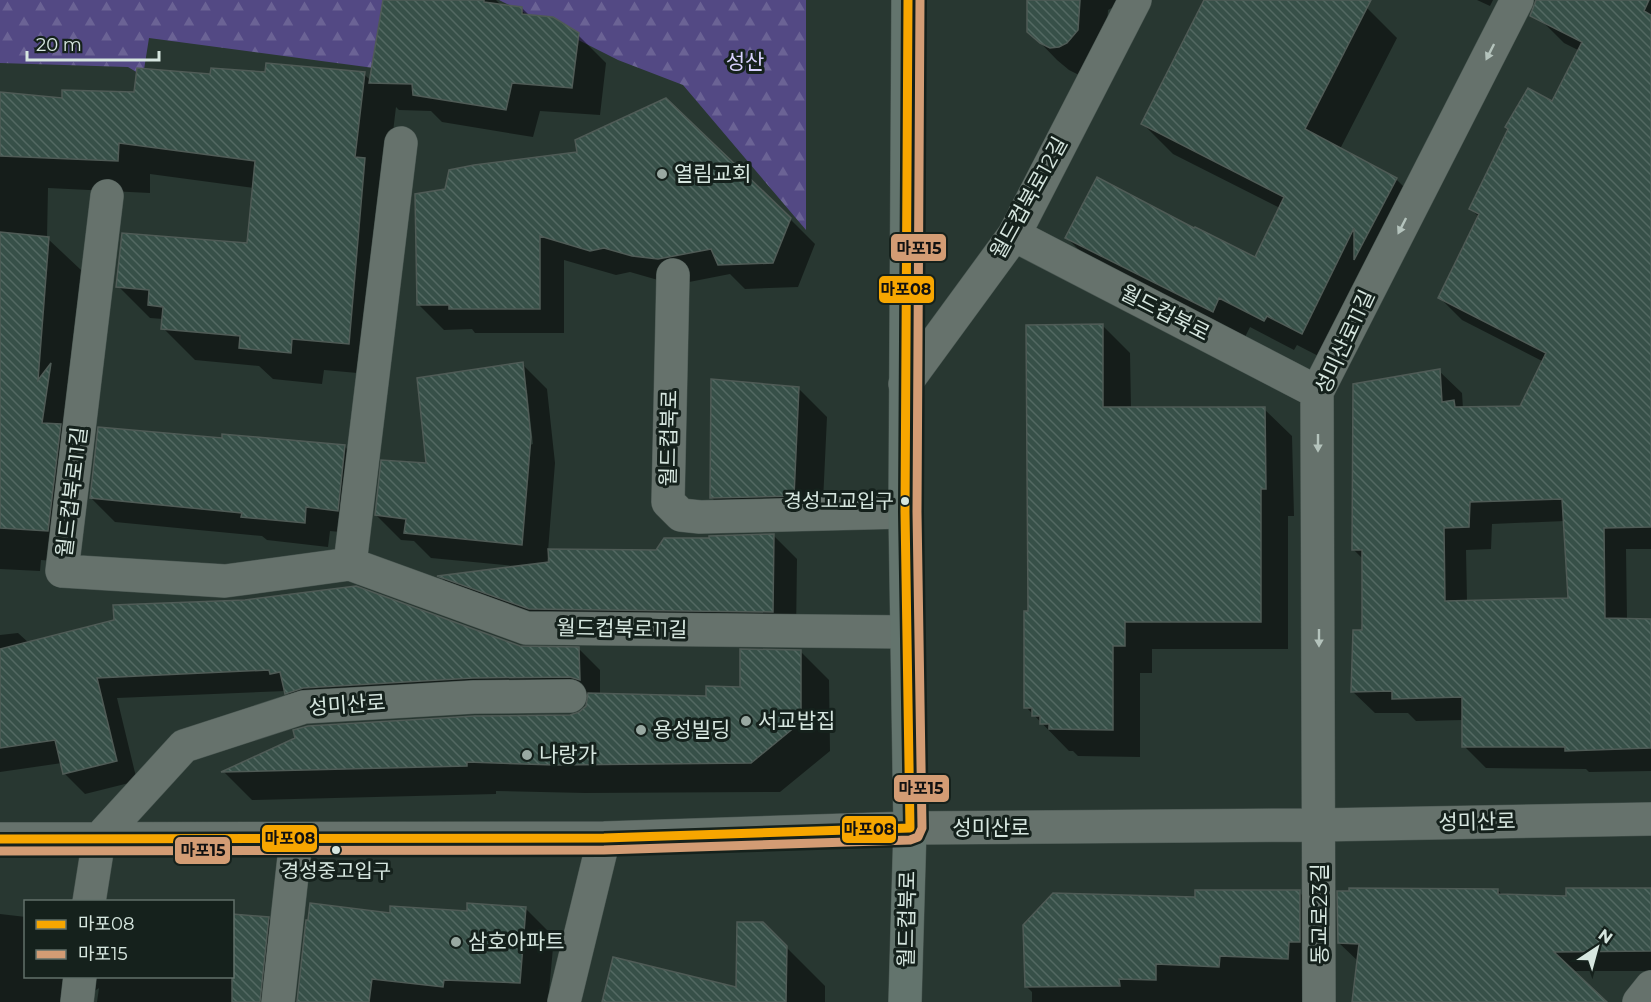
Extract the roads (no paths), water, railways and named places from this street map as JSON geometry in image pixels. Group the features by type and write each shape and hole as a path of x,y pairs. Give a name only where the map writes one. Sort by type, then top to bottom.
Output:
{"main road":[{"name":"월드컵북로","path":"905,1002 910,828 905,512 908,0"}],"street":[{"name":"월드컵북로12길","path":"905,384 1014,235 1135,0"},
{"name":"성미산로11길","path":"1319,825 1317,392 1517,0"},
{"path":"350,564 401,143"},
{"name":"월드컵북로11길","path":"107,196 62,571 225,581 350,564 526,628 906,632"},
{"name":"월드컵북로","path":"1014,235 1317,392"},
{"name":"월드컵북로","path":"673,275 668,502 681,515 700,517 905,512"},
{"name":"성미산로","path":"99,839 184,746 304,707 474,697 570,696"},
{"name":"성미산로","path":"0,838 604,838 910,828 1319,825 1651,819"},
{"name":"동교로23길","path":"1319,825 1319,1002"},
{"path":"278,1002 296,838"},
{"path":"564,1002 604,838"},
{"path":"90,900 99,839"},
{"path":"77,1002 80,978"},
{"path":"1639,1002 1651,987"}],"place":[{"name":"열림교회","path":"662,174"},
{"name":"경성고교입구","path":"905,501"},
{"name":"서교밥집","path":"746,721"},
{"name":"용성빌딩","path":"641,730"},
{"name":"나랑가","path":"527,755"},
{"name":"경성중고입구","path":"336,850"},
{"name":"삼호아파트","path":"456,942"}],"park label":[{"name":"성산","path":"745,62"}]}
